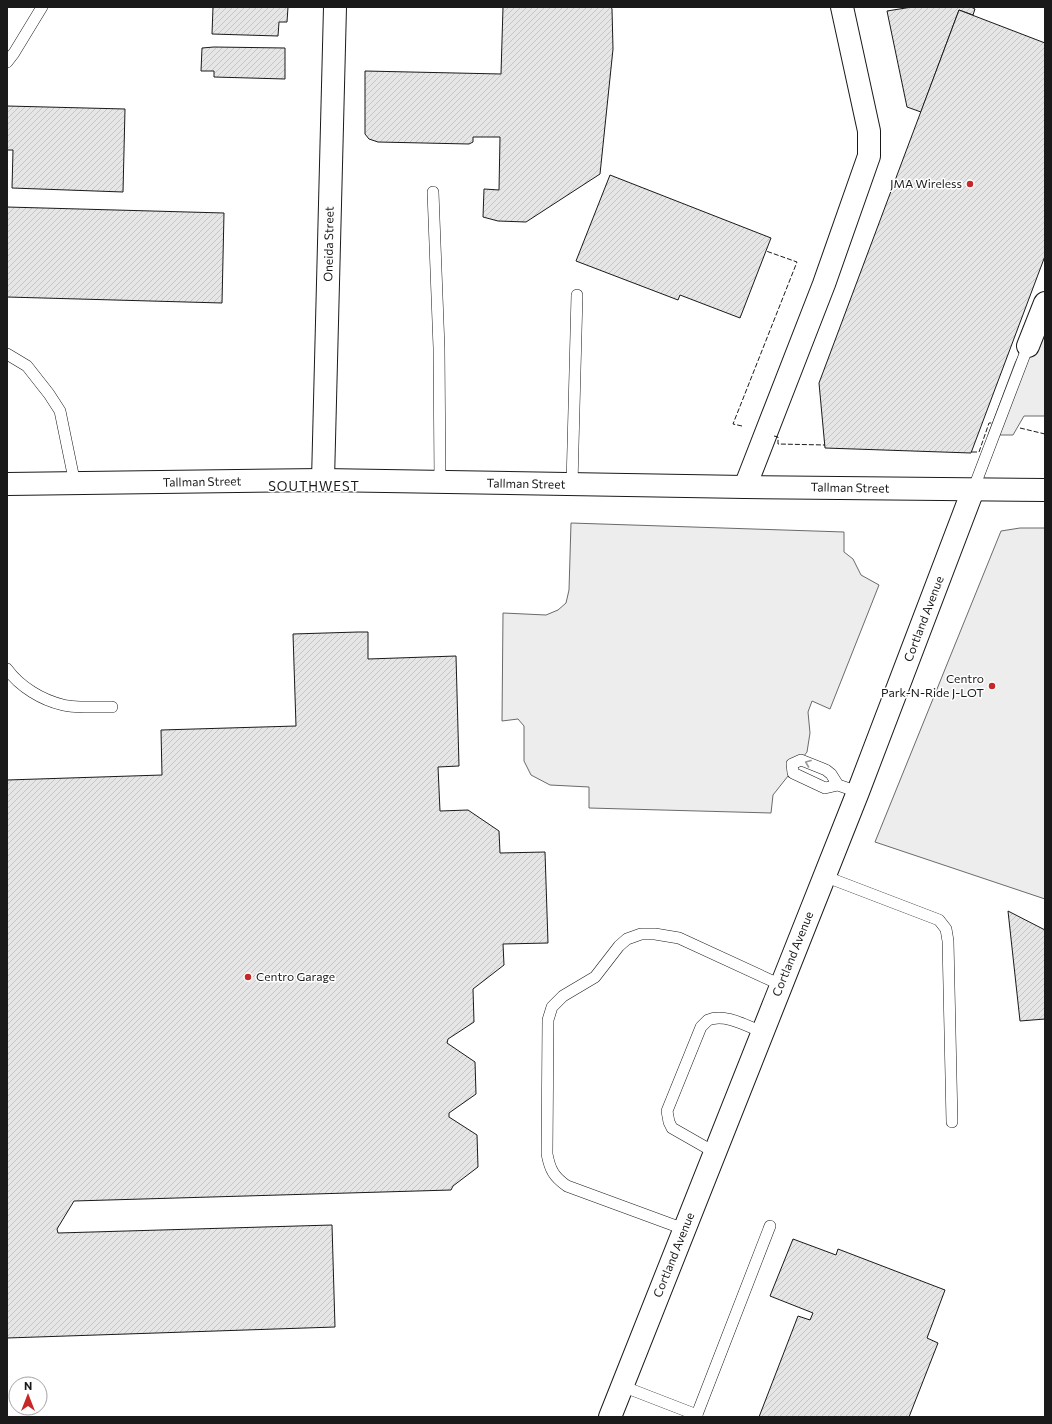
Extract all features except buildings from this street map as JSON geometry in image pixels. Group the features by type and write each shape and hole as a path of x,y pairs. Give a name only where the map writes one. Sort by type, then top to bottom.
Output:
{"street":[{"name":"Oneida Street","path":"323,480 335,7"},
{"path":"745,487 824,284 869,156 869,131 842,7"},
{"path":"1028,346 1045,302"},
{"name":"Tallman Street","path":"7,484 323,480 1045,490"},
{"name":"Cortland Avenue","path":"610,1417 824,876 848,789 973,490"}],"lane":[{"path":"7,62 42,7"},
{"path":"433,192 440,371 440,482"},
{"path":"572,484 577,294"},
{"path":"973,490 1028,346"},
{"path":"7,354 27,366 60,411 75,484"},
{"path":"7,669 12,676 38,696 64,705 112,707"},
{"path":"801,760 826,770 848,789 825,788 819,786 793,773 789,762 801,760"},
{"path":"824,876 939,920 946,929 948,941 952,1122"},
{"path":"684,1229 567,1186 558,1180 550,1168 547,1154 548,1020 552,1007 563,996 595,977 619,946 627,939 641,934 655,934 679,938 781,985"},
{"path":"714,1152 672,1128 667,1111 701,1027 708,1021 720,1018 731,1020 762,1032"},
{"path":"622,1386 696,1416 770,1226"}],"shaded area":[{"path":"1045,321 1045,416 1024,416 1013,435 988,435 1015,363 1029,335"},
{"path":"571,523 844,532 844,552 853,559 861,575 879,585 830,709 812,701 808,712 810,733 807,752 773,795 771,813 589,808 589,787 550,785 531,775 524,761 524,726 518,719 502,721 503,613 546,615 558,610 566,603 569,590"},
{"name":"Centro Park-N-Ride J-LOT","path":"1020,528 1045,528 1045,899 875,842 1001,531"}],"fence":[{"path":"742,426 733,424 797,262 766,251"},
{"path":"972,452 979,452 989,423 993,423"},
{"path":"1020,428 1045,434"},
{"path":"774,436 778,437 778,444 825,445"}],"place":[{"name":"JMA Wireless","path":"970,184"},
{"name":"Centro Park-N-Ride J-LOT","path":"992,686"},
{"name":"Centro Garage","path":"248,977"}],"district":[{"name":"SOUTHWEST","path":"314,486"}]}
